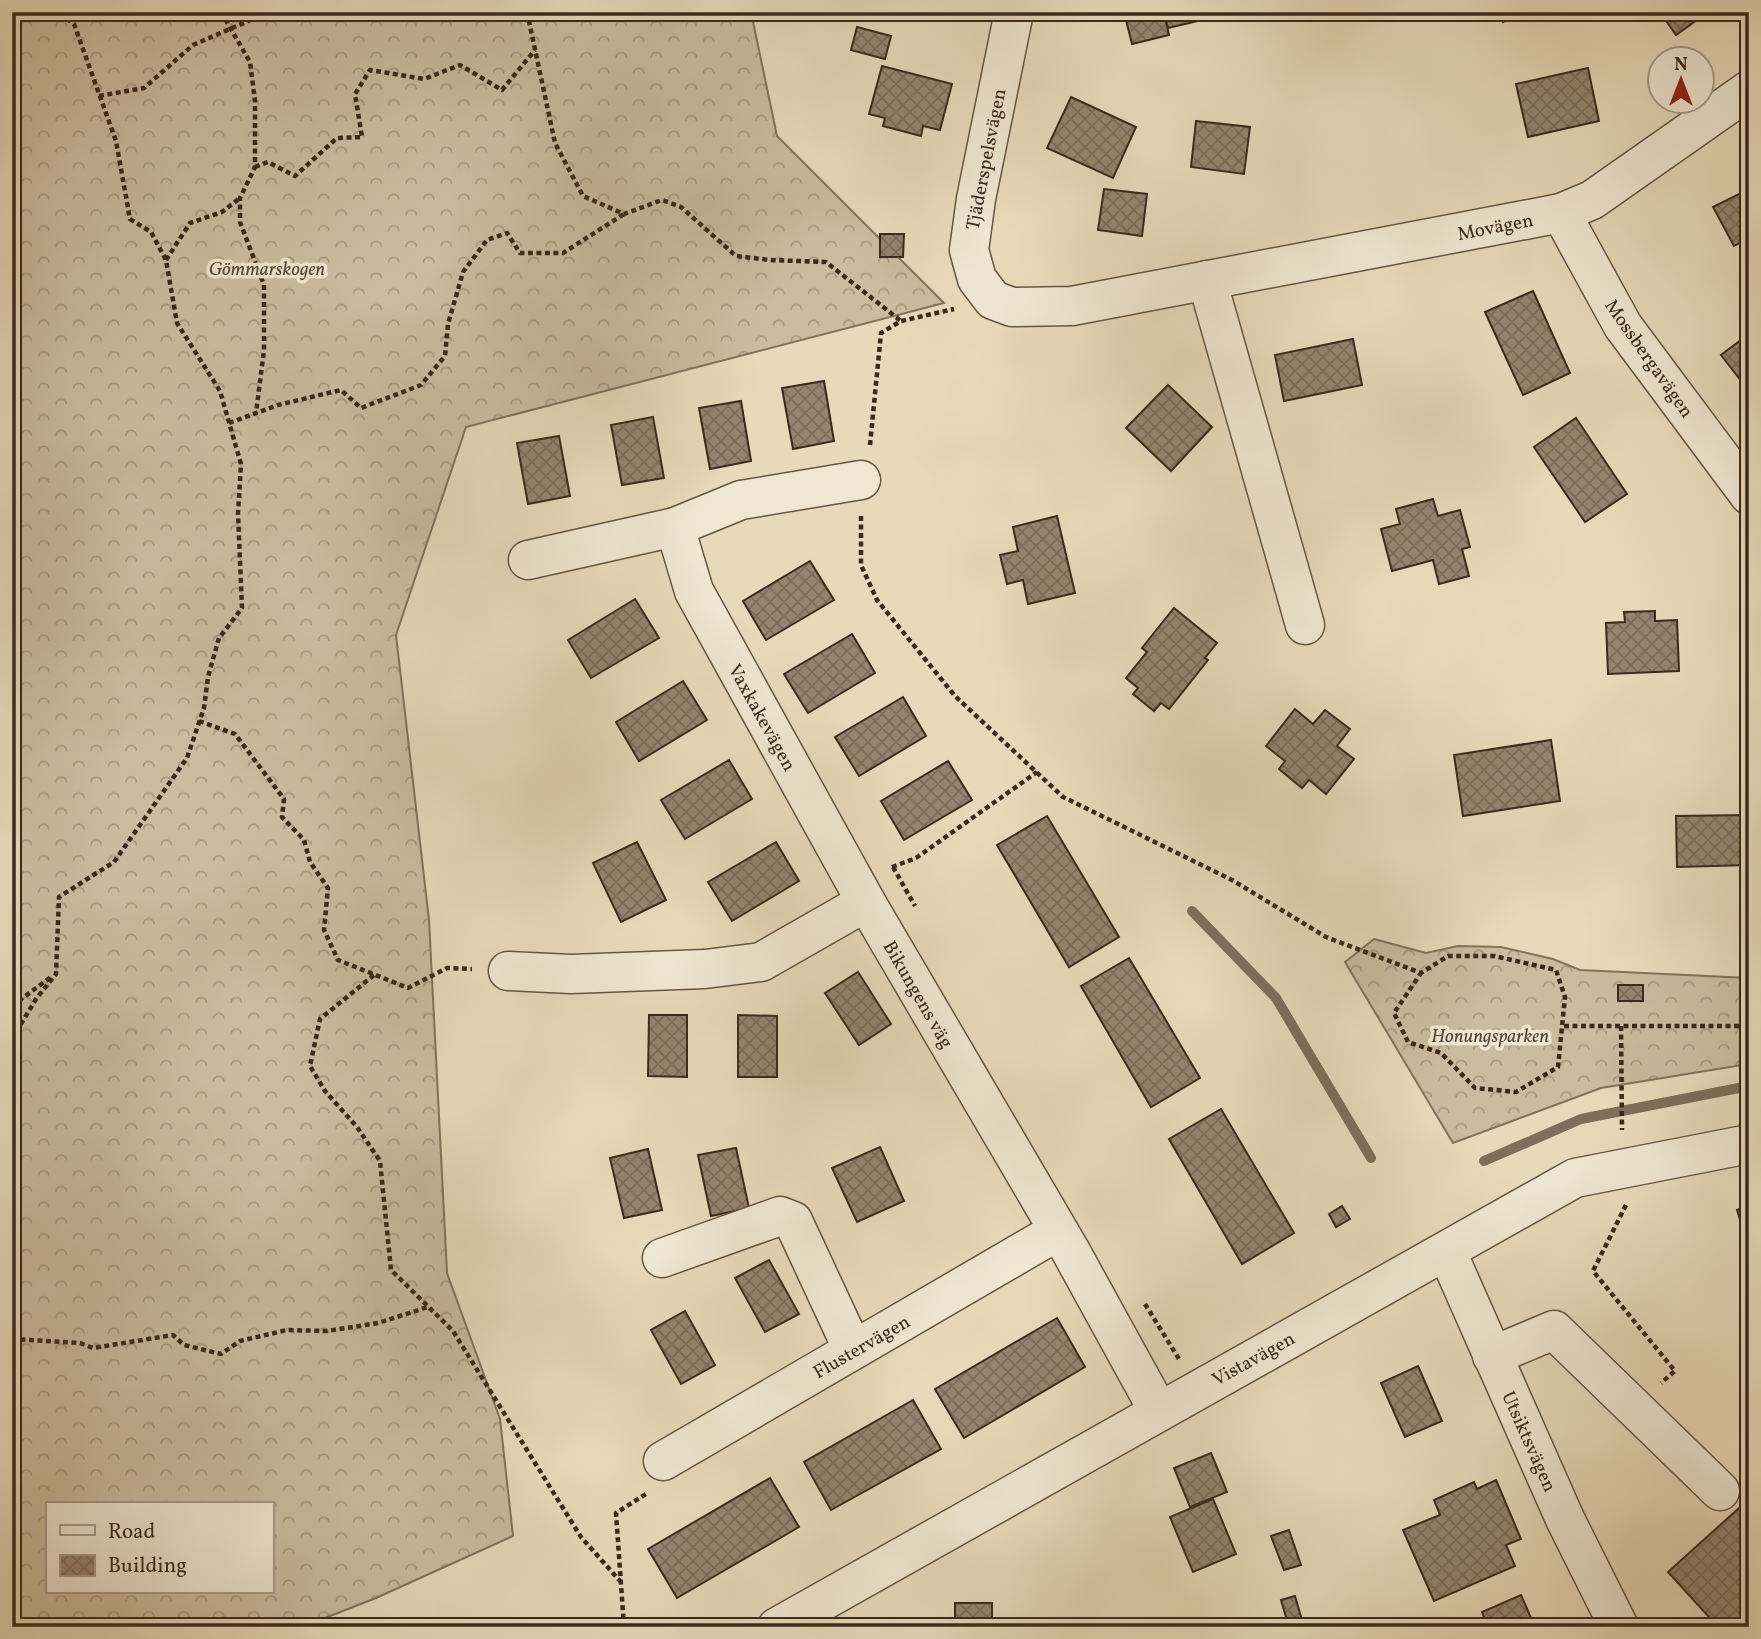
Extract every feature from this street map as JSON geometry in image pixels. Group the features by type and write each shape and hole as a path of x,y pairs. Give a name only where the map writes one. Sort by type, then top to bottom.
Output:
{"street":[{"name":"Tjäderspelsvägen","path":"993,300 977,279 969,250 976,199 1014,12"},
{"name":"Movägen","path":"993,300 1012,307 1072,306 1561,213 1592,200 1749,90"},
{"name":"Mossbergavägen","path":"1561,213 1623,326 1749,495"},
{"path":"1207,280 1305,625"},
{"path":"528,560 675,527 741,500 861,480"},
{"name":"Vaxkakevägen","path":"675,527 694,591 866,902"},
{"path":"508,971 571,974 705,969 761,962 866,902"},
{"name":"Bikungens väg","path":"866,902 1058,1231 1158,1410"},
{"name":"Vistavägen","path":"777,1627 1158,1410 1447,1252 1575,1178 1749,1144"},
{"path":"662,1258 780,1216 793,1221 853,1350"},
{"name":"Flustervägen","path":"663,1461 1058,1231"},
{"name":"Utsiktsvägen","path":"1447,1252 1565,1519 1619,1627"},
{"path":"1492,1356 1554,1330 1720,1491"}],"path":[{"path":"12,1039 55,974 59,897 114,862 187,758 200,721 219,638 242,608 238,514 241,464 220,391 177,323 166,260 151,232 130,219 116,141 74,24 57,12"},
{"path":"221,12 250,62 255,101 255,167 240,198 240,222 264,285 264,350 256,413"},
{"path":"99,96 144,88 193,45 269,12"},
{"path":"527,12 555,143 583,196 624,214"},
{"path":"255,167 268,162 295,176 337,138 362,137 355,94 370,70 424,79 460,65 502,90 535,50"},
{"path":"166,260 190,223 222,212 240,198"},
{"path":"229,423 341,390 361,408 421,385 445,356 448,324 463,272 487,240 506,233 520,253 563,253 624,214 662,200 681,207 736,256 826,262 901,321"},
{"path":"993,300 901,321 881,333 867,467 861,480 861,565 877,600 955,696 1063,797 1232,880 1326,937 1421,973"},
{"path":"200,721 235,734 284,799 282,817 304,840 310,862 328,888 324,930 338,960 408,988 447,968 508,971"},
{"path":"893,867 916,858 1037,772"},
{"path":"1448,956 1494,956 1556,970 1565,997 1558,1067 1516,1092 1475,1088 1441,1054 1408,1042 1394,1013 1421,973 1448,956"},
{"path":"12,1006 55,974"},
{"path":"374,975 320,1019 310,1066 325,1091 357,1127 380,1161 391,1270 453,1331 581,1537 620,1581"},
{"path":"1564,1026 1749,1026"},
{"path":"1621,1026 1622,1127"},
{"path":"1624,1168 1628,1200 1593,1271 1675,1371 1633,1407"},
{"path":"12,1339 80,1343 93,1349 173,1335 184,1345 220,1354 240,1341 287,1330 327,1331 378,1323 428,1307"}],"green space":[{"name":"Gömmarskogen","path":"12,12 751,12 777,136 944,303 466,427 396,635 429,920 447,1273 500,1419 513,1536 376,1598 302,1627 12,1627"},
{"name":"Honungsparken","path":"1374,939 1426,953 1458,946 1501,947 1553,959 1580,970 1749,978 1749,1064 1601,1088 1453,1143 1345,962"}],"building":[{"path":"1124,12 1164,12 1169,35 1132,44"},
{"path":"1164,12 1226,12 1227,14 1168,28"},
{"path":"1497,12 1518,12 1503,22"},
{"path":"1660,12 1708,12 1676,35"},
{"path":"857,27 891,36 885,59 851,50"},
{"path":"882,66 952,84 940,130 923,126 921,136 883,126 885,118 869,114"},
{"path":"1588,68 1599,121 1528,137 1516,84"},
{"path":"1071,97 1136,127 1113,178 1047,148"},
{"path":"1196,121 1250,127 1244,174 1191,167"},
{"path":"1104,189 1147,194 1142,236 1098,230"},
{"path":"1749,189 1749,238 1734,246 1713,207"},
{"path":"880,234 904,234 903,257 880,257"},
{"path":"1533,291 1570,373 1523,395 1485,312"},
{"path":"1749,334 1749,391 1721,355"},
{"path":"1353,339 1362,385 1284,401 1275,355"},
{"path":"824,381 834,441 793,449 782,388"},
{"path":"1168,385 1212,427 1171,471 1126,428"},
{"path":"741,401 751,461 710,469 699,408"},
{"path":"653,417 664,478 622,485 611,425"},
{"path":"1576,418 1627,494 1585,522 1534,447"},
{"path":"559,436 570,496 528,504 517,443"},
{"path":"1433,499 1438,516 1460,510 1470,547 1462,549 1469,576 1439,584 1433,560 1392,571 1381,529 1400,524 1396,509"},
{"path":"1057,516 1075,593 1028,604 1023,580 1007,584 1000,555 1018,551 1013,527"},
{"path":"810,561 834,600 766,640 743,601"},
{"path":"635,599 659,638 591,678 568,640"},
{"path":"1174,608 1217,643 1205,658 1208,660 1169,709 1161,703 1154,711 1133,694 1138,688 1126,678 1147,652 1142,648"},
{"path":"1655,611 1655,621 1677,620 1679,671 1608,674 1606,623 1625,622 1624,612"},
{"path":"852,634 875,673 808,713 784,674"},
{"path":"683,681 707,720 639,761 616,722"},
{"path":"903,697 926,736 859,776 835,737"},
{"path":"1295,709 1313,724 1325,710 1350,729 1337,746 1354,759 1326,794 1309,780 1302,788 1279,769 1285,761 1266,746"},
{"path":"1551,740 1560,801 1463,816 1454,755"},
{"path":"729,760 752,799 685,839 661,800"},
{"path":"948,761 972,800 904,840 881,801"},
{"path":"1749,815 1749,865 1677,867 1676,816"},
{"path":"1047,816 1119,937 1069,967 997,845"},
{"path":"637,842 666,900 621,922 593,863"},
{"path":"776,842 799,881 732,921 708,882"},
{"path":"1129,958 1200,1078 1151,1107 1081,986"},
{"path":"858,972 891,1024 859,1045 825,993"},
{"path":"1618,985 1643,985 1643,1001 1618,1001"},
{"path":"649,1015 687,1015 687,1077 648,1076"},
{"path":"738,1015 777,1016 777,1077 738,1077"},
{"path":"1221,1109 1294,1233 1242,1264 1169,1139"},
{"path":"880,1147 904,1201 857,1222 832,1168"},
{"path":"736,1148 749,1208 711,1216 698,1155"},
{"path":"648,1149 662,1210 624,1218 610,1158"},
{"path":"1342,1206 1350,1219 1336,1227 1329,1214"},
{"path":"1749,1206 1749,1250 1737,1210"},
{"path":"769,1260 799,1314 765,1332 735,1278"},
{"path":"685,1311 715,1365 681,1384 651,1330"},
{"path":"1057,1318 1085,1367 964,1438 935,1389"},
{"path":"1418,1366 1442,1421 1405,1437 1381,1383"},
{"path":"913,1400 941,1449 831,1510 804,1462"},
{"path":"1211,1453 1227,1492 1190,1507 1174,1468"},
{"path":"770,1478 799,1527 677,1598 648,1549"},
{"path":"1496,1480 1521,1539 1506,1545 1515,1566 1434,1601 1403,1530 1440,1515 1434,1500 1474,1482 1477,1489"},
{"path":"1213,1499 1236,1554 1193,1572 1170,1517"},
{"path":"1749,1499 1749,1627 1718,1627 1668,1572"},
{"path":"1289,1530 1301,1565 1284,1570 1271,1536"},
{"path":"1521,1595 1535,1627 1488,1627 1482,1612"},
{"path":"1295,1596 1302,1620 1288,1624 1281,1600"},
{"path":"955,1603 992,1603 992,1627 955,1627"}],"waterway":[{"path":"1192,911 1276,998 1371,1158"},
{"path":"1484,1161 1581,1119 1749,1086"}]}
